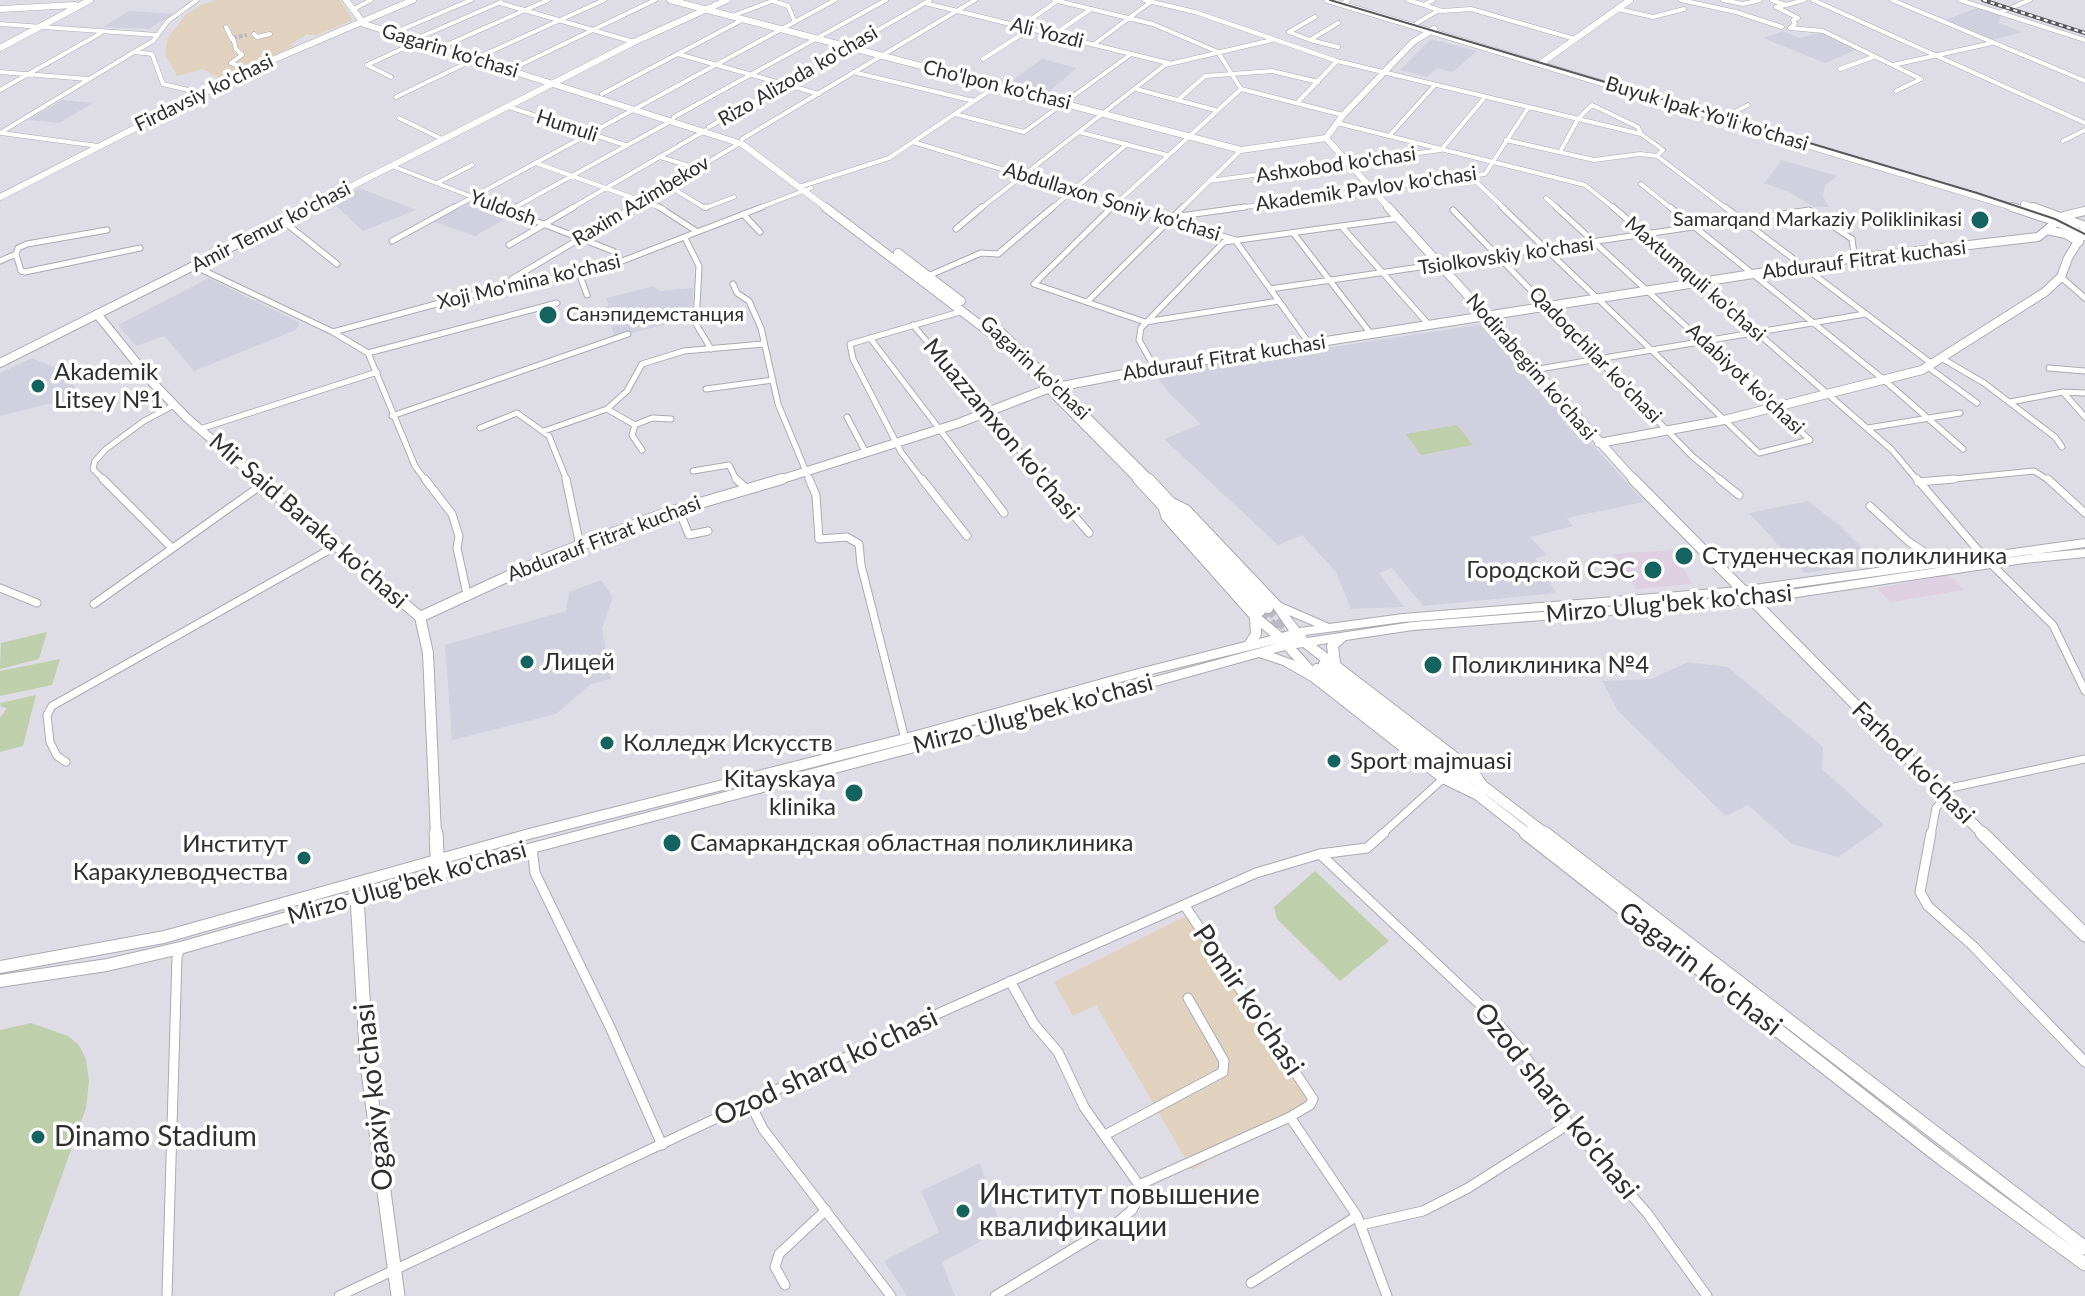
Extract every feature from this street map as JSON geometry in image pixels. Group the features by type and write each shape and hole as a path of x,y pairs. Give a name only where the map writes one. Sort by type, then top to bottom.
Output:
{"main road":[{"path":"0,48 90,0"},
{"path":"346,0 363,21"},
{"name":"Firdavsiy ko'chasi","path":"0,197 249,70 413,0"},
{"name":"Cho'lpon ko'chasi","path":"670,0 1241,150 1326,138"},
{"name":"Amir Temur ko'chasi","path":"558,82 634,42 727,0"},
{"name":"Amir Temur ko'chasi","path":"0,363 705,9 736,0"},
{"name":"Buyuk Ipak Yo'li ko'chasi","path":"1327,0 2021,210 2060,219"},
{"path":"1542,63 1630,0"},
{"name":"Buyuk Ipak Yo'li ko'chasi","path":"1344,1 1432,30"},
{"path":"0,9 81,5"},
{"name":"Gagarin ko'chasi","path":"363,21 741,141 1013,341 1166,502"},
{"name":"Gagarin ko'chasi","path":"363,21 364,24 637,107"},
{"path":"1326,138 1343,115 1413,42 1432,30"},
{"name":"Buyuk Ipak Yo'li ko'chasi","path":"1542,63 1729,115 2040,209 2060,219 2082,236"},
{"name":"Nodirabegim ko'chasi","path":"1326,138 1599,443 1740,591"},
{"name":"Gagarin ko'chasi","path":"805,188 1005,344 1047,389 1166,502"},
{"path":"2040,209 2085,211"},
{"path":"2021,210 2042,225 2044,232 2082,236"},
{"path":"2060,219 2085,211"},
{"path":"1599,443 1774,408 1883,379 1943,359 2045,292 2061,277 2082,236 2073,213"},
{"name":"Abdurauf Fitrat kuchasi","path":"420,617 580,546 678,508 808,471 1047,389 1309,343 1804,266 1953,248 2044,232 2060,219"},
{"name":"Mir Said Baraka ko'chasi","path":"97,314 174,405 420,617 428,653 438,874"},
{"path":"1323,669 1300,638 1265,611 1166,517 1166,502 1186,508 1265,611 1283,641 1323,669 1444,778 1481,793"},
{"name":"Mirzo Ulug'bek ko'chasi","path":"0,967 164,937 622,809 1283,641 1403,618 1740,591 2085,543"},
{"name":"Mirzo Ulug'bek ko'chasi","path":"1340,631 1750,600 2085,553"},
{"name":"Farhod ko'chasi","path":"1740,591 2085,935"},
{"path":"1265,611 1340,631 1323,669"},
{"path":"1265,611 1254,648 1323,669"},
{"name":"Mirzo Ulug'bek ko'chasi","path":"0,981 107,965 180,948 532,848 975,731 1254,648"},
{"name":"Gagarin ko'chasi","path":"1323,669 1941,1158 2085,1264"},
{"name":"Gagarin ko'chasi","path":"1481,793 2085,1248"},
{"name":"Ogaxiy ko'chasi","path":"357,897 367,1064 398,1296"}],"street":[{"path":"33,7 41,0"},
{"path":"0,133 134,52 197,0"},
{"path":"352,10 371,0"},
{"path":"396,32 471,0"},
{"path":"391,77 367,65 506,0"},
{"path":"444,46 548,0"},
{"path":"396,97 604,0"},
{"path":"514,68 655,0"},
{"path":"732,16 774,0 788,6 795,22"},
{"path":"392,241 835,0"},
{"path":"509,211 886,0"},
{"name":"Raxim Azimbekov","path":"506,289 512,279 975,0"},
{"path":"1020,27 1057,0 1153,24 1218,52 1241,89 1343,115"},
{"path":"1144,0 1195,12 1272,40 1384,74 1641,134 1663,150 1657,156"},
{"path":"1408,0 1439,10 1471,9 1575,39"},
{"path":"1424,5 1433,0"},
{"path":"1682,0 1736,12 1782,27"},
{"path":"1723,0 1743,4 1760,0"},
{"path":"1772,0 1786,5"},
{"path":"1804,0 1776,7 1798,18 1793,20 1795,24 1790,28 1823,31 1921,79 1896,91"},
{"path":"1813,0 2085,123"},
{"path":"1892,0 2085,81"},
{"path":"1960,0 2085,40"},
{"path":"2012,0 2022,4"},
{"path":"1999,13 2030,0"},
{"name":"Ali Yozdi","path":"927,1 956,11 1170,63"},
{"name":"Rizo Alizoda ko'chasi","path":"509,245 927,1"},
{"path":"1093,45 1153,1"},
{"path":"500,3 634,42"},
{"path":"1053,35 1091,9"},
{"path":"1618,9 1653,17 1684,9"},
{"path":"1417,23 1439,10"},
{"path":"1315,17 1289,32 1338,47"},
{"path":"602,94 742,20"},
{"path":"1310,40 1338,23"},
{"path":"0,24 157,35"},
{"path":"226,27 242,55 231,63 249,70"},
{"path":"983,59 1030,29"},
{"path":"0,90 103,31"},
{"path":"251,33 257,37 270,34"},
{"path":"956,229 1021,175 1170,63 1272,40"},
{"path":"1893,65 1995,43"},
{"path":"134,52 152,54 163,84 201,93"},
{"path":"678,54 819,94"},
{"path":"955,114 1024,132 1131,54"},
{"path":"1840,69 1873,57"},
{"path":"1297,103 1337,61"},
{"path":"1178,100 1205,76 1272,71 1318,82"},
{"path":"0,72 90,79"},
{"path":"853,72 974,101"},
{"name":"Xoji Mo'mina ko'chasi","path":"333,332 462,297 604,268 685,238 805,188 889,158 998,85"},
{"path":"1389,136 1435,85"},
{"path":"1136,89 1215,110"},
{"path":"1241,89 1167,155 1034,284 1145,322 1279,301"},
{"name":"Ashxobod ko'chasi","path":"1209,181 1441,150 1485,97"},
{"path":"1560,152 1578,119 1592,105 1638,127 1641,134"},
{"path":"1729,115 1748,105"},
{"name":"Humuli","path":"509,107 625,145"},
{"name":"Akademik Pavlov ko'chasi","path":"1170,218 1485,174 1528,108"},
{"path":"399,118 444,140"},
{"name":"Maxtumquli ko'chasi","path":"1337,123 1585,185 1892,450 1983,556 2053,625 2085,691"},
{"path":"2063,141 2085,130"},
{"path":"1079,132 1167,155"},
{"path":"0,133 98,146"},
{"path":"1506,140 1594,160 1640,154 1657,156 1804,266 1977,403"},
{"name":"Abdullaxon Soniy ko'chasi","path":"913,142 1235,240 1309,343"},
{"path":"928,276 981,253 998,254 1127,144"},
{"path":"1087,302 1241,150"},
{"path":"660,157 696,168"},
{"path":"536,163 662,208 696,231"},
{"path":"437,183 472,165"},
{"name":"Yuldosh","path":"392,166 613,251"},
{"name":"Adabiyot ko'chasi","path":"1470,176 1759,453 1810,440 1546,198"},
{"path":"1641,184 1883,379 1963,449"},
{"path":"667,185 677,188 705,208 734,197"},
{"name":"Qadoqchilar ko'chasi","path":"1453,210 1692,456 1739,495"},
{"name":"Tsiolkovskiy ko'chasi","path":"1270,289 1809,210 1852,239 1854,253 1860,258"},
{"path":"743,214 760,232"},
{"path":"1155,368 1137,334 1219,245 1235,240 1400,218"},
{"path":"283,221 337,264"},
{"path":"1342,227 1381,275 1430,326"},
{"path":"107,230 18,248 16,254 21,271 140,248"},
{"path":"1294,234 1371,334"},
{"path":"685,238 699,266 696,324 711,349"},
{"path":"0,261 16,254"},
{"path":"194,266 333,332 368,353 415,466 452,514 459,536 457,548 467,594"},
{"path":"579,273 587,295"},
{"path":"2061,277 2085,298"},
{"path":"733,284 737,293 749,301 761,328 783,417 816,495 819,539 847,537 859,544 861,565 905,739"},
{"path":"368,353 557,303"},
{"path":"963,311 850,344 853,359 895,441 967,536"},
{"path":"1533,370 1865,314"},
{"name":"Muazzamxon ko'chasi","path":"913,325 983,412 1089,533"},
{"path":"392,416 628,334"},
{"path":"870,338 1004,513"},
{"path":"544,431 607,409 627,391 640,365 684,351 763,344"},
{"path":"1943,359 1965,370 2010,402 2055,437 2062,447"},
{"path":"2049,368 2085,371"},
{"path":"200,429 377,372"},
{"path":"706,389 773,380"},
{"path":"2010,402 2063,392 2085,393"},
{"path":"2063,392 2085,417"},
{"path":"171,547 93,469 95,461 106,449 144,421 174,405"},
{"path":"607,409 635,425"},
{"path":"480,428 517,413 549,436 570,489 580,546"},
{"path":"1868,428 1960,413"},
{"path":"847,417 865,451"},
{"path":"635,425 652,418 671,419"},
{"path":"635,425 632,435 642,450"},
{"path":"693,471 729,465 738,483 746,488"},
{"path":"1918,482 2034,471 2044,475 2085,513"},
{"path":"94,604 263,484"},
{"path":"1870,506 1909,542 1940,562"},
{"path":"678,508 689,535 708,531"},
{"path":"66,762 57,756 50,742 47,715 52,706 336,546"},
{"path":"0,588 37,603"},
{"path":"2085,759 1944,794 1936,808 1920,892 1928,906 1973,946 2085,1062"},
{"name":"Ozod sharq ko'chasi","path":"339,1296 1010,981 1256,873 1320,854 1367,848 1444,778"},
{"path":"532,848 535,873 610,1027 662,1145"},
{"name":"Ozod sharq ko'chasi","path":"1320,854 1489,1013 1522,1051 1569,1124 1647,1213 1707,1296"},
{"name":"Pomir ko'chasi","path":"1185,906 1312,1096 1310,1105 1290,1117 1359,1221 1387,1296"},
{"path":"167,1296 177,957 180,948"},
{"path":"995,1296 1119,1221 1132,1210 1139,1197 1139,1185 1084,1107 1058,1052 1034,1024 1010,981"},
{"path":"1105,1135 1223,1072 1224,1061 1188,998"},
{"path":"750,1103 763,1129 891,1296"},
{"path":"1139,1185 1290,1117"},
{"path":"1251,1283 1359,1221 1423,1211 1468,1188 1569,1124"},
{"path":"785,1285 775,1267 779,1254 826,1210"}],"shaded area":[{"path":"217,0 340,0 353,20 317,35 306,35 289,45 294,46 221,79 203,69 177,76 165,54 168,38 184,16 203,4"},
{"path":"1979,7 2001,15 1999,23 2022,32 1992,40 1945,20"},
{"path":"129,11 174,14 149,29 103,27"},
{"path":"1783,31 1800,38 1822,32 1858,49 1825,63 1763,38"},
{"path":"1431,39 1477,51 1453,72 1437,68 1427,77 1400,70"},
{"path":"1042,59 1077,68 1046,94 1007,84"},
{"path":"62,100 93,103 59,123 28,120"},
{"path":"1782,160 1837,176 1825,185 1823,196 1829,207 1814,207 1787,191 1764,183"},
{"path":"359,188 416,210 363,231 333,203"},
{"path":"471,201 510,216 475,236 434,222"},
{"path":"209,278 300,323 296,330 194,371 164,336 136,346 118,325"},
{"path":"654,286 659,291 693,288 692,318 615,337 604,307 609,305 606,298"},
{"path":"1484,324 1644,502 1567,518 1573,526 1530,537 1547,555 1535,558 1556,593 1423,606 1392,568 1379,573 1404,607 1351,609 1336,572 1302,535 1278,545 1164,439 1201,424 1168,392 1155,374"},
{"name":"Akademik Litsey №1","path":"32,358 59,369 87,400 63,404 60,401 0,416 0,373"},
{"path":"1808,501 1839,525 1877,563 1804,573 1749,513"},
{"name":"Городской СЭС","path":"1673,550 1692,584 1637,589 1613,554"},
{"path":"1949,575 1964,590 1890,602 1877,588"},
{"name":"Лицей","path":"601,580 613,597 602,628 611,679 591,684 556,714 452,740 445,645 566,611 569,592"},
{"path":"1688,662 1728,667 1823,747 1822,769 1884,825 1838,857 1792,844 1748,805 1726,816 1618,711 1602,681 1651,679"},
{"path":"1188,915 1312,1101 1192,1170 1096,1005 1073,1016 1054,982"},
{"name":"Институт повышение квалификации","path":"980,1163 1002,1230 942,1262 955,1296 907,1296 884,1261 939,1232 921,1191"}],"green space":[{"path":"1457,425 1473,445 1421,455 1406,434"},
{"path":"47,632 39,659 0,669 1,643"},
{"path":"60,659 52,685 0,696 0,671"},
{"path":"36,695 23,746 0,752 0,718 7,708 1,707 0,703"},
{"path":"1315,871 1389,941 1340,981 1277,919 1274,907"},
{"name":"Dinamo Stadium","path":"31,1023 68,1036 79,1045 86,1059 89,1081 86,1108 19,1296 0,1296 0,1030"}],"tunnel":[{"path":"233,38 247,35"},
{"path":"1268,608 1296,638"},
{"path":"1260,611 1283,636"}],"tram line":[{"path":"1330,0 1977,193 2055,219 2085,234"}],"railway":[{"path":"1983,0 2085,33"}],"place":[{"name":"Samarqand Markaziy Poliklinikasi","path":"1980,220"},
{"name":"Санэпидемстанция","path":"548,315"},
{"name":"Akademik Litsey №1","path":"38,386"},
{"name":"Студенческая поликлиника","path":"1684,556"},
{"name":"Городской СЭС","path":"1653,570"},
{"name":"Лицей","path":"527,662"},
{"name":"Поликлиника №4","path":"1433,665"},
{"name":"Колледж Искусств","path":"607,743"},
{"name":"Sport majmuasi","path":"1334,761"},
{"name":"Kitayskaya klinika","path":"854,793"},
{"name":"Самаркандская областная поликлиника","path":"672,843"},
{"name":"Институт Каракулеводчества","path":"304,858"},
{"name":"Dinamo Stadium","path":"38,1137"},
{"name":"Институт повышение квалификации","path":"963,1211"}]}
